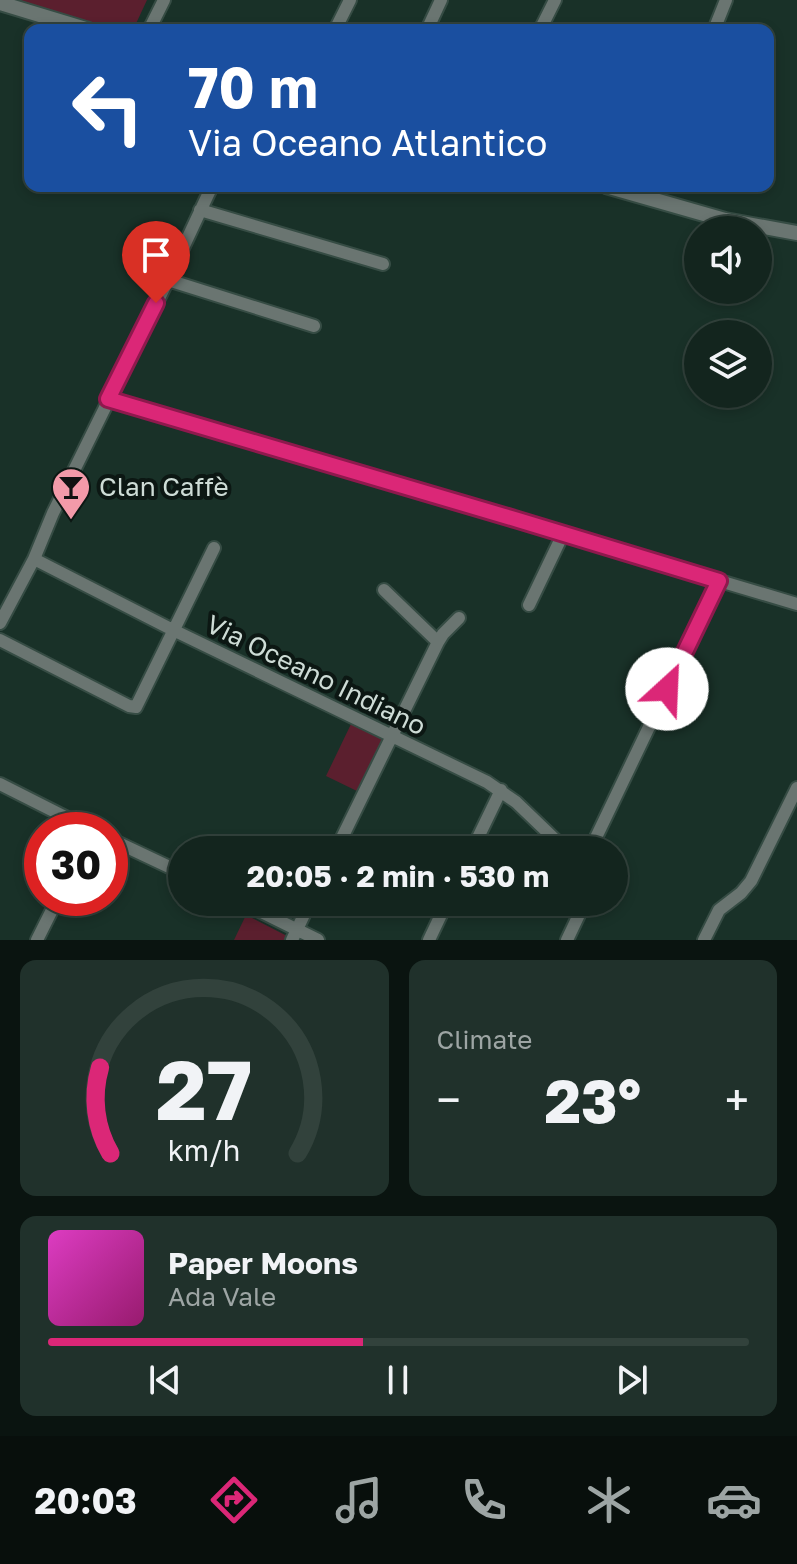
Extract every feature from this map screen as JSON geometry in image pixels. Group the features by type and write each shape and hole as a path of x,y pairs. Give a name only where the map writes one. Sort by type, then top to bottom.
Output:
{"street":[{"path":"152,24 164,0"},
{"path":"338,24 350,0"},
{"path":"430,24 441,0"},
{"path":"543,24 555,0"},
{"path":"716,24 726,0"},
{"path":"0,3 69,24"},
{"path":"0,623 34,559 53,513 209,192"},
{"path":"652,192 725,220 797,233"},
{"path":"200,210 383,264"},
{"path":"168,280 314,326"},
{"path":"108,399 797,604"},
{"path":"529,605 563,534"},
{"path":"0,640 136,707 214,548"},
{"name":"Via Oceano Indiano","path":"34,559 501,790 552,836"},
{"path":"597,836 719,581"},
{"path":"384,590 438,642"},
{"path":"343,836 438,642 459,618"},
{"path":"0,784 55,812"},
{"path":"704,940 716,913 751,881 797,788"},
{"path":"479,836 501,790"},
{"path":"128,848 168,866"},
{"path":"37,940 49,916"},
{"path":"264,916 295,935 318,940"},
{"path":"295,935 304,916"},
{"path":"429,940 440,916"},
{"path":"567,940 578,916"}],"shaded area":[{"path":"16,0 147,0 136,24 83,24"},
{"path":"352,722 385,738 359,792 326,776"},
{"path":"246,916 289,937 288,940 234,940"}],"place":[{"name":"Clan Caffè","path":"71,521"}],"route":[{"path":"156,303 108,399 719,581 667,689"}]}
